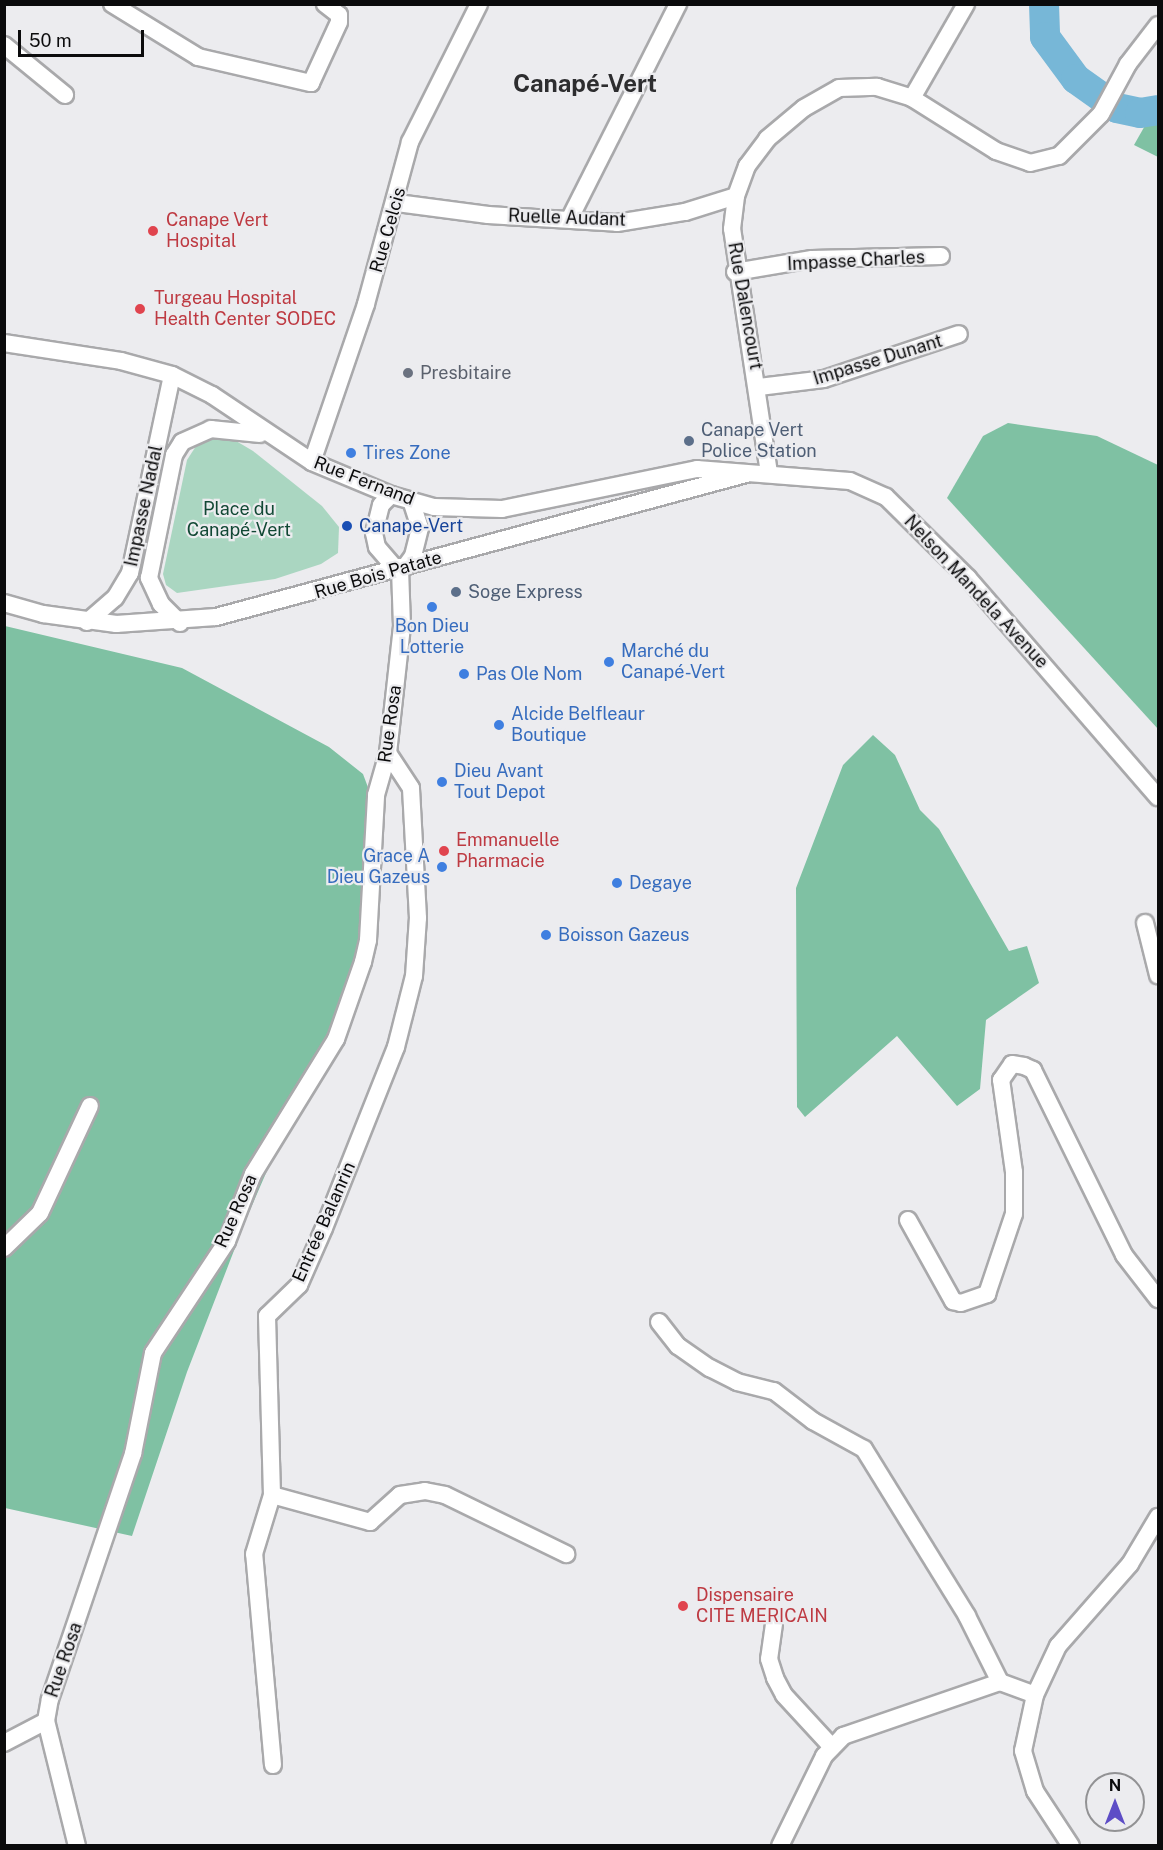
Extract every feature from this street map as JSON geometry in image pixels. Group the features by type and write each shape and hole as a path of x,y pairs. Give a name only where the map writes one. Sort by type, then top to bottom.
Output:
{"street":[{"path":"112,4 198,57 310,83 339,22 339,15 326,4"},
{"name":"Rue Celcis","path":"312,462 397,203 410,142 478,4"},
{"path":"570,218 678,4"},
{"path":"912,98 966,4"},
{"name":"Rue Dalencourt","path":"769,473 759,387 735,272 736,196 747,166 767,139 804,108 839,88 877,87 912,98 996,152 1030,163 1059,156 1101,114 1158,25"},
{"path":"4,45 65,95"},
{"name":"Ruelle Audant","path":"397,203 488,215 618,222 686,212 736,196"},
{"name":"Impasse Charles","path":"735,272 812,259 941,256"},
{"name":"Impasse Dunant","path":"759,387 824,379 959,334"},
{"name":"Rue Fernand","path":"4,343 121,361 172,375 212,395 266,436 312,462 391,495 456,510 502,509 698,469 747,474"},
{"name":"Impasse Nadal","path":"87,622 115,598 130,573 172,375"},
{"name":"Impasse Nadal","path":"180,622 161,604 149,578 174,455 182,442 211,429 266,436"},
{"name":"Nelson Mandela Avenue","path":"747,474 769,473 850,481 886,497 968,578 1158,797"},
{"name":"Rue Bois Patate","path":"4,603 87,622 180,622 251,610 747,474"},
{"path":"391,495 381,505 374,533 377,547 400,568 419,535 411,501"},
{"name":"Rue Rosa","path":"77,1845 46,1721 134,1454 153,1353 226,1241 253,1174 318,1070 343,1017 368,940 374,817 388,753 402,626 400,568"},
{"name":"Entrée Balanrin","path":"273,1765 254,1554 272,1495 267,1316 299,1285 324,1228 396,1047 414,976 418,918 411,788 388,753"},
{"path":"1145,923 1158,975"},
{"path":"908,1220 953,1301 961,1303 987,1294 994,1283 1014,1214 1014,1172 1002,1080 1012,1064 1024,1066 1033,1070 1124,1255 1158,1299"},
{"path":"8,1244 40,1213 90,1106"},
{"path":"659,1322 678,1346 710,1368 737,1382 774,1391 864,1449 967,1616 1000,1682"},
{"path":"272,1495 370,1522 400,1494 425,1491 445,1495 566,1554"},
{"path":"1071,1845 1035,1791 1023,1751 1035,1695 1058,1646 1130,1564 1158,1517"},
{"path":"774,1624 769,1659 775,1678 784,1695 831,1746"},
{"path":"780,1845 831,1746 843,1736 1000,1682 1035,1695"},
{"path":"4,1743 46,1721"}],"green space":[{"path":"1158,120 1158,157 1134,145 1147,122"},
{"path":"1008,423 1097,436 1158,465 1158,729 947,498 983,436"},
{"name":"Place du Canapé-Vert","path":"213,437 231,438 253,451 322,506 339,527 338,553 321,564 275,579 177,593 166,585 163,574 187,460 198,443"},
{"path":"5,626 182,668 329,747 363,774 381,822 355,1003 305,1083 247,1217 187,1372 132,1536 5,1508"},
{"path":"873,735 895,755 920,810 939,829 1009,951 1027,946 1039,983 986,1020 980,1089 957,1106 897,1036 805,1117 797,1107 796,888 843,765"}],"waterway":[{"path":"1044,4 1045,37 1076,79 1117,108 1140,113 1158,110"}],"place":[{"name":"Canape Vert Hospital","path":"153,231"},
{"name":"Turgeau Hospital Health Center SODEC","path":"140,309"},
{"name":"Presbitaire","path":"408,373"},
{"name":"Canape Vert Police Station","path":"689,441"},
{"name":"Tires Zone","path":"351,453"},
{"name":"Canape-Vert","path":"347,526"},
{"name":"Soge Express","path":"456,592"},
{"name":"Bon Dieu Lotterie","path":"432,607"},
{"name":"Marché du Canapé-Vert","path":"609,662"},
{"name":"Pas Ole Nom","path":"464,674"},
{"name":"Alcide Belfleaur Boutique","path":"499,725"},
{"name":"Dieu Avant Tout Depot","path":"442,782"},
{"name":"Emmanuelle Pharmacie","path":"444,851"},
{"name":"Grace A Dieu Gazeus","path":"442,867"},
{"name":"Degaye","path":"617,883"},
{"name":"Boisson Gazeus","path":"546,935"},
{"name":"Dispensaire CITE MERICAIN","path":"683,1606"}],"district":[{"name":"Canapé-Vert","path":"585,84"}]}
